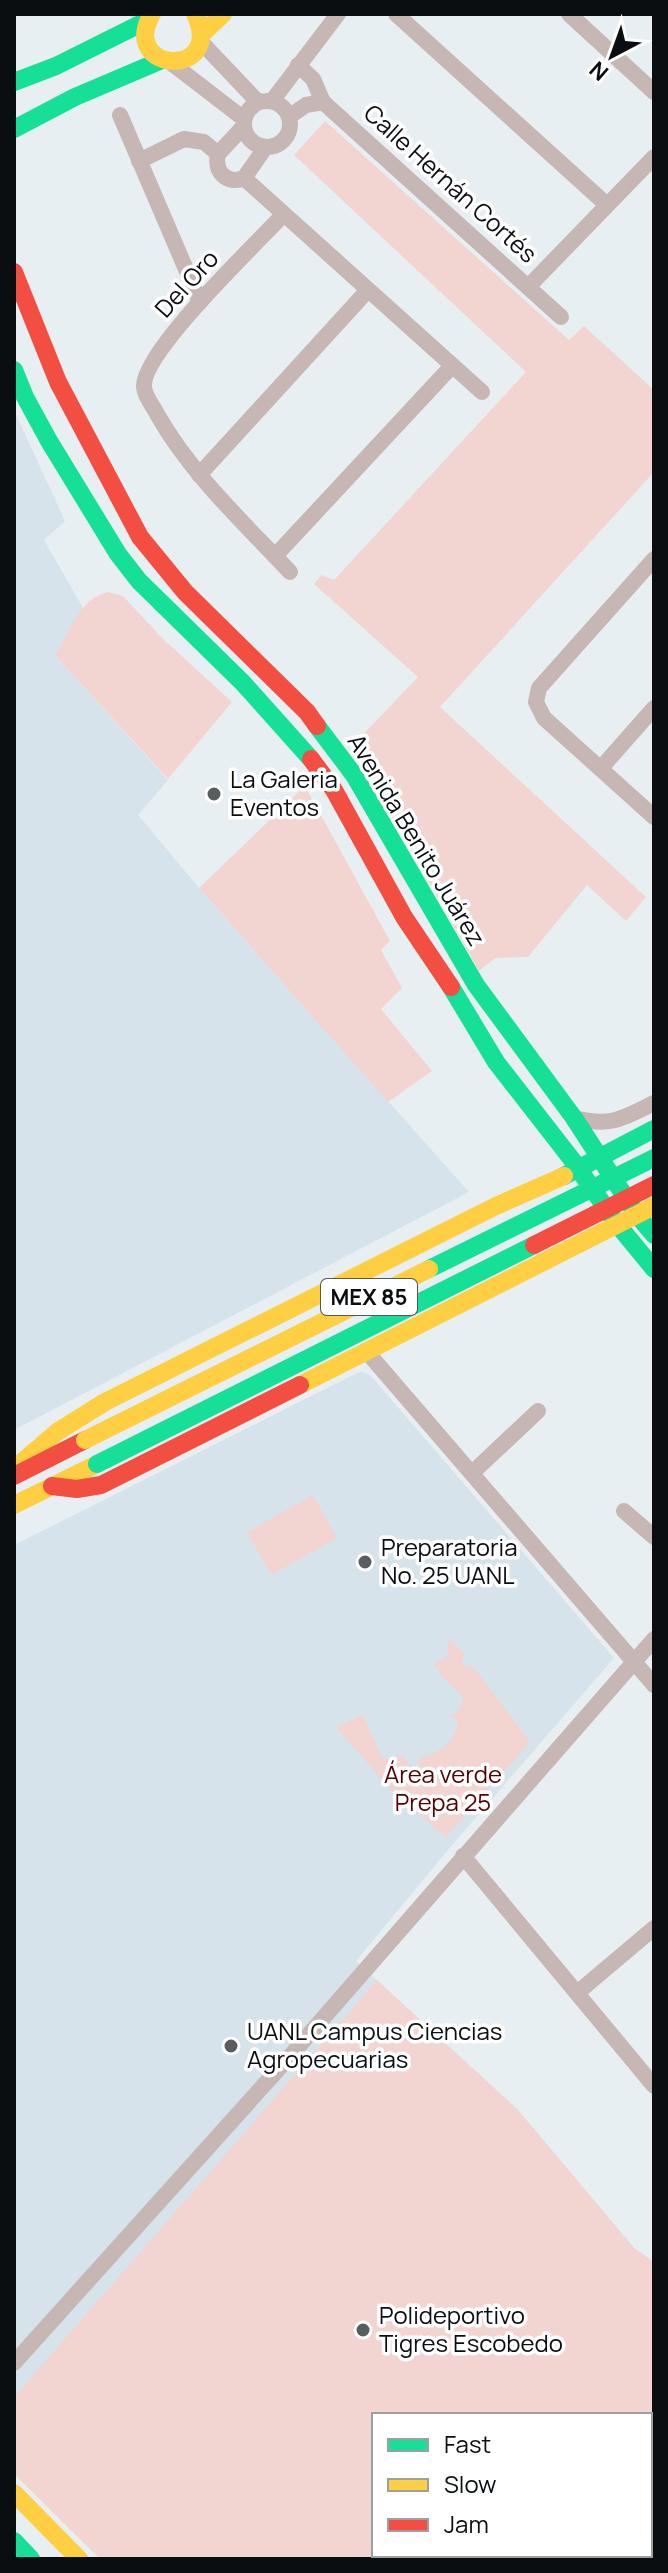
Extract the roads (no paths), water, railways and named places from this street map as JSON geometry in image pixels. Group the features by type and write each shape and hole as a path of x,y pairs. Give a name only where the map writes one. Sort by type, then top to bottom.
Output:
{"main road":[{"path":"195,14 202,38"},
{"path":"14,129 75,97 166,61 185,60 193,56 202,38 223,14"},
{"path":"150,17 145,27 147,43 150,50 166,61"},
{"path":"14,82 56,66 150,17"},
{"name":"Avenida Benito Juárez","path":"14,272 58,382 140,537 185,592 307,712 354,775 476,985 601,1158 646,1211 654,1235"},
{"name":"Avenida Benito Juárez","path":"14,370 49,441 118,554 139,581 303,746 334,790 404,917 438,965 502,1070 654,1269"},
{"path":"118,554 140,537"},
{"path":"438,965 476,985 469,1018"},
{"path":"502,1070 521,1071 534,1065"},
{"path":"14,1469 44,1439 105,1402 482,1213 579,1170 654,1129"},
{"path":"541,1188 554,1167 549,1131"},
{"name":"MEX 85","path":"14,1476 654,1158"},
{"name":"MEX 85","path":"14,1505 654,1185"},
{"path":"541,1188 563,1189 580,1204 585,1225 577,1246"},
{"path":"52,1486 77,1489 101,1485 646,1211"},
{"path":"14,2493 79,2559"},
{"path":"14,2541 31,2559"}],"street":[{"path":"202,38 265,102 280,104 290,116 290,132 286,139 265,148 244,178 234,181 222,175 216,165 218,154 244,123 247,112 265,102 338,14"},
{"path":"396,14 607,205"},
{"path":"569,14 654,92"},
{"path":"166,61 244,123 251,140 265,148"},
{"name":"Calle Hernán Cortés","path":"298,65 313,79 323,102 528,287 654,157"},
{"path":"290,116 306,105 323,102"},
{"path":"120,115 200,302"},
{"path":"139,161 184,139 204,142 218,154"},
{"path":"244,178 482,392"},
{"name":"Del Oro","path":"199,475 170,437 146,396 144,387 148,369 200,302 284,214"},
{"path":"528,287 561,317"},
{"path":"290,572 199,475 368,290"},
{"path":"275,556 451,367"},
{"path":"654,559 539,688 536,702 544,718 654,817"},
{"path":"601,768 654,708"},
{"path":"574,1118 596,1123 615,1122 654,1103"},
{"path":"367,1352 654,1685"},
{"path":"472,1473 538,1411"},
{"path":"624,1511 654,1537"},
{"path":"14,2363 291,2055 654,1639"},
{"path":"463,1856 654,2086"},
{"path":"577,1993 654,1928"}],"place":[{"name":"La Galeria Eventos","path":"214,794"},
{"name":"Preparatoria No. 25 UANL","path":"365,1562"},
{"name":"UANL Campus Ciencias Agropecuarias","path":"231,2046"},
{"name":"Polideportivo Tigres Escobedo","path":"363,2330"}],"park label":[{"name":"Área verde Prepa 25","path":"443,1789"}]}
